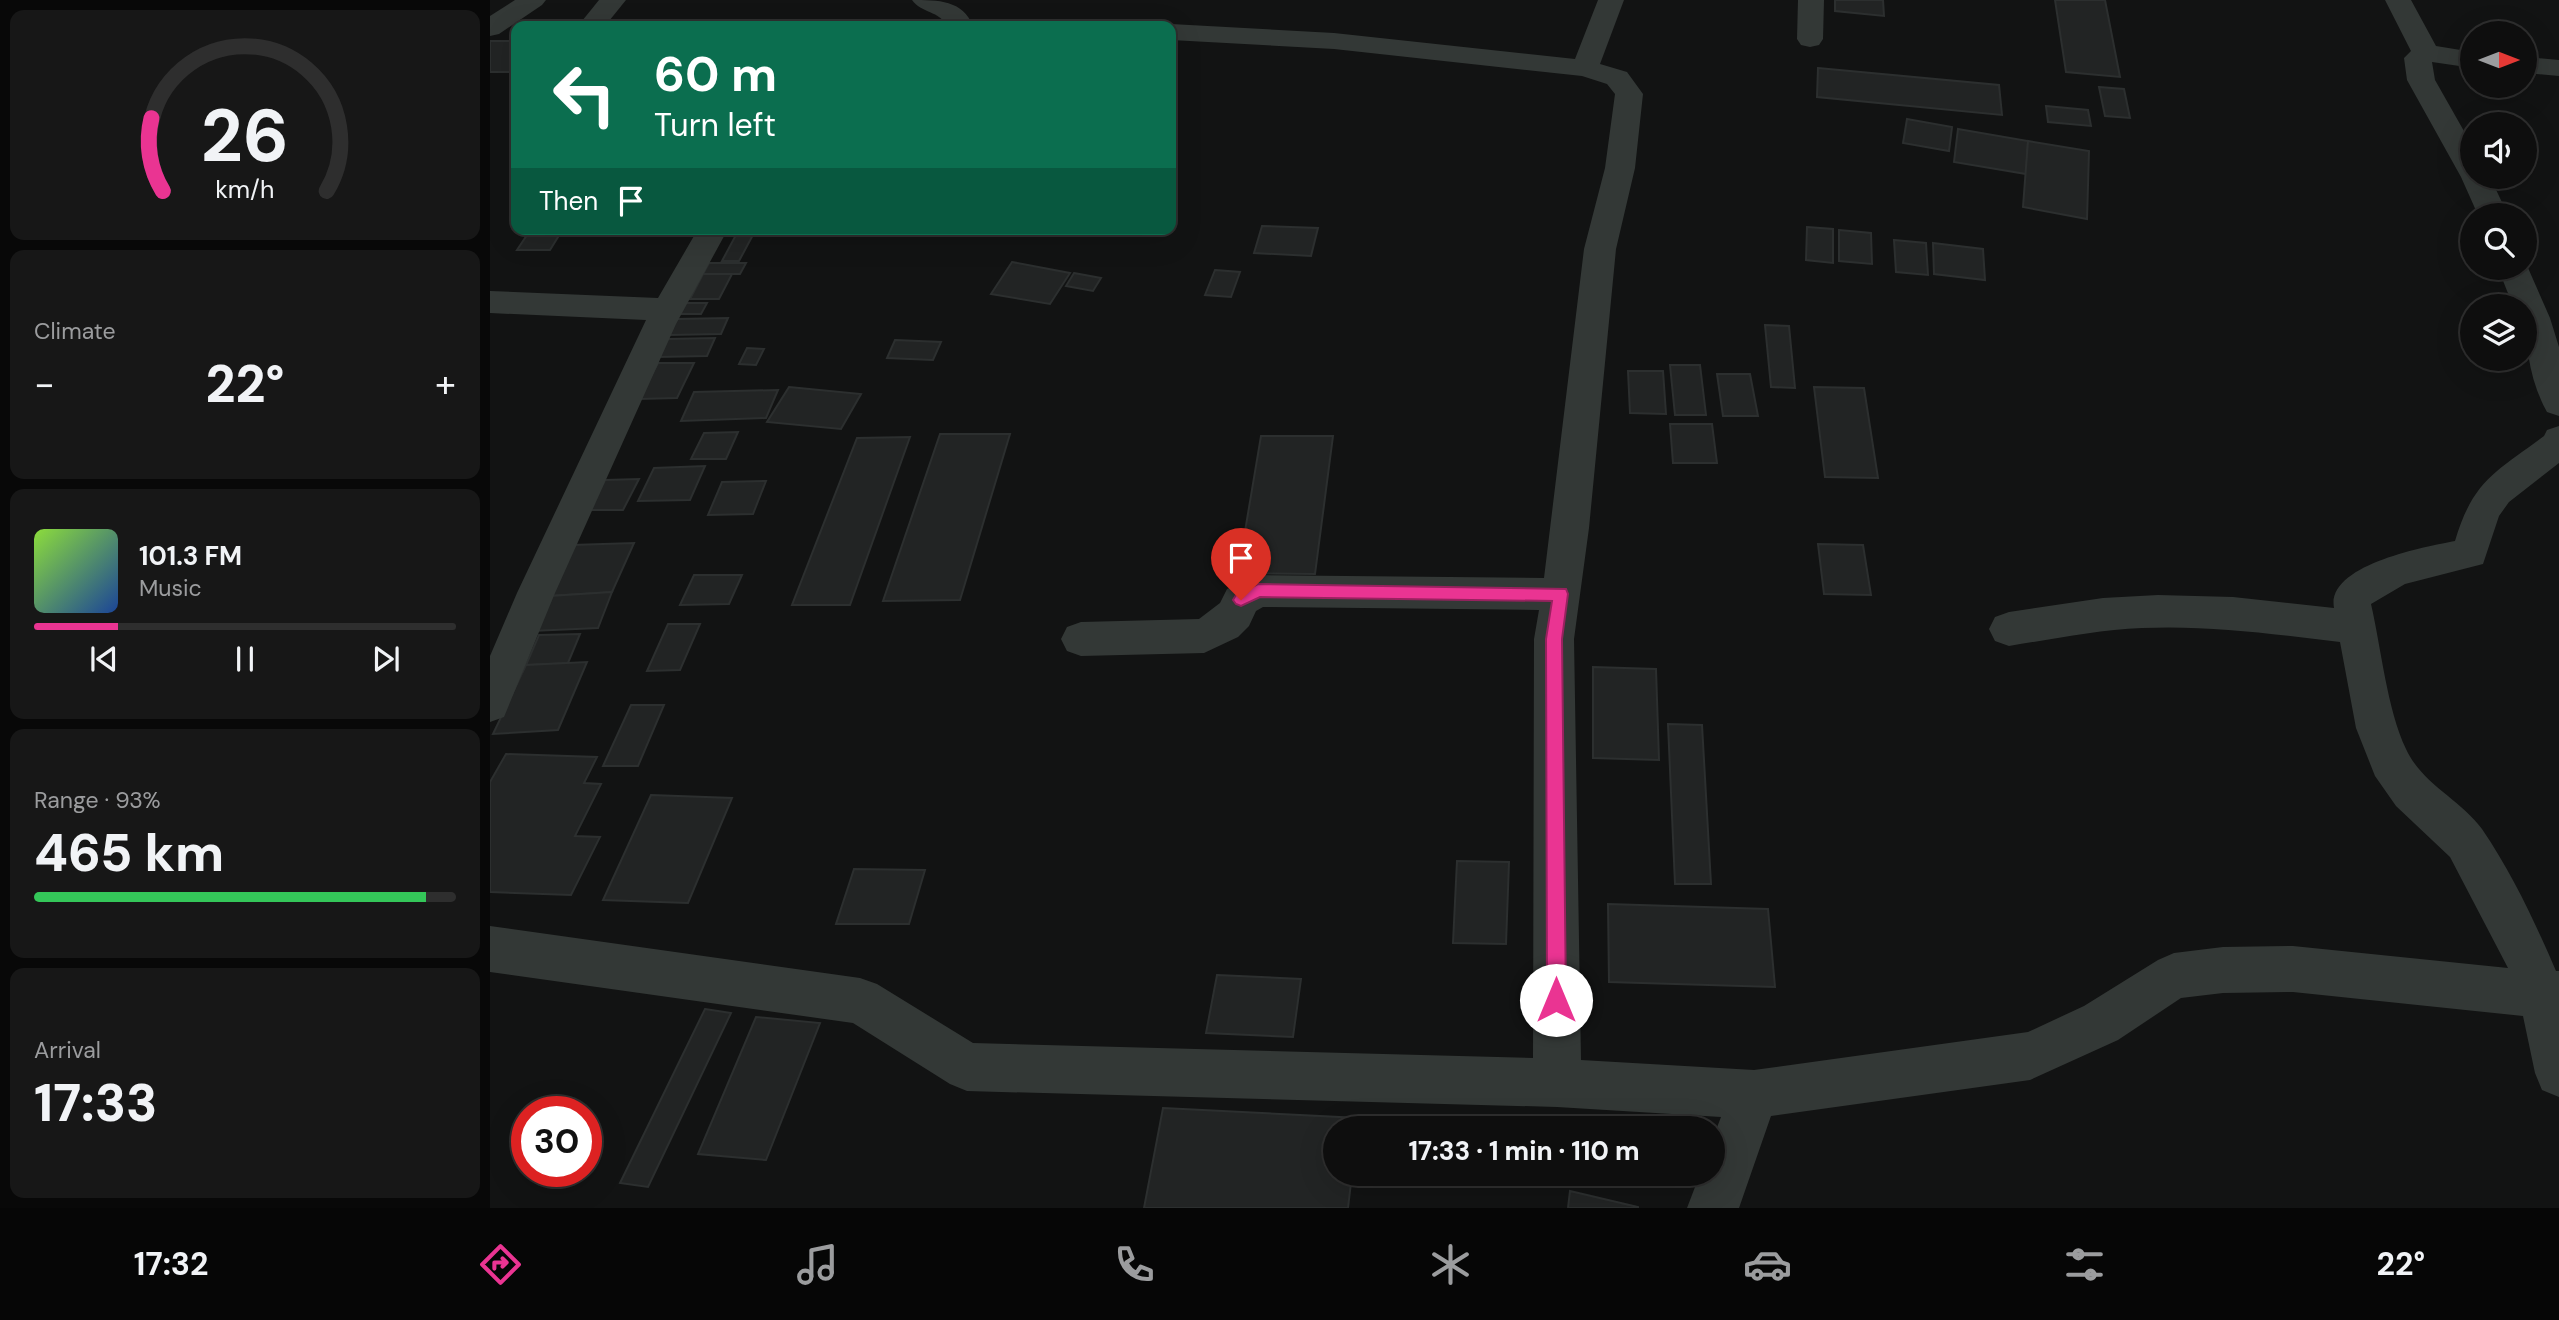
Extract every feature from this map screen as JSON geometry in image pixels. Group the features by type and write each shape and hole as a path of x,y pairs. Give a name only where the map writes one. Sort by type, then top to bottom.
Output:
{"street":[{"path":"490,28 533,0"},
{"path":"595,21 613,0"},
{"path":"925,0 950,12 959,21"},
{"path":"1585,68 1611,0"},
{"path":"1810,39 1811,0"},
{"path":"2398,0 2426,53"},
{"path":"1176,23 1585,68 1617,78 1629,94 1620,168 1600,249 1571,528 1554,639 1557,1083"},
{"path":"2460,58 2426,53 2418,58 2421,80 2460,150"},
{"path":"2538,66 2559,68"},
{"path":"490,704 536,593 668,310 710,235"},
{"path":"2519,280 2538,329 2559,403"},
{"path":"490,302 668,310"},
{"path":"2559,440 2558,444 2496,492 2482,511 2470,553 2398,570 2365,584 2351,598 2377,728 2390,762 2411,792 2465,842 2551,993 2559,1073"},
{"path":"1081,639 1204,636 1224,625 1235,614 1241,600 1258,591 1560,594"},
{"path":"2009,629 2116,613 2158,611 2234,614 2356,626"},
{"path":"490,948 860,1001 967,1067 1557,1083 1754,1094 2030,1056 2101,1023 2174,976 2222,970 2293,969 2492,991 2551,993"},
{"path":"1713,1208 1754,1094"}],"building":[{"path":"1835,0 1883,0 1884,16 1835,11"},
{"path":"2055,0 2105,0 2120,77 2066,72"},
{"path":"490,41 511,41 511,72 490,72"},
{"path":"1818,68 1999,85 2002,115 1817,97"},
{"path":"2099,87 2124,89 2130,118 2105,116"},
{"path":"2046,106 2088,110 2091,126 2048,122"},
{"path":"1907,119 1952,127 1949,151 1903,143"},
{"path":"1958,129 2028,141 2026,174 1954,162"},
{"path":"2028,141 2089,151 2087,219 2023,207"},
{"path":"1262,226 1318,228 1311,256 1254,253"},
{"path":"1807,227 1833,229 1833,263 1806,260"},
{"path":"1839,230 1871,233 1872,264 1839,261"},
{"path":"527,235 559,235 550,250 517,250"},
{"path":"736,235 753,235 739,261 722,261"},
{"path":"1894,240 1926,243 1928,275 1896,272"},
{"path":"1933,243 1983,249 1985,280 1934,274"},
{"path":"1012,262 1070,273 1050,304 991,294"},
{"path":"709,263 746,263 740,274 703,274"},
{"path":"1215,270 1240,272 1231,297 1205,295"},
{"path":"1074,273 1101,278 1093,291 1066,286"},
{"path":"703,274 732,274 719,299 690,299"},
{"path":"685,303 707,303 701,314 680,314"},
{"path":"728,318 721,334 669,335 677,319"},
{"path":"1765,325 1789,326 1795,388 1771,387"},
{"path":"715,338 707,356 658,357 667,339"},
{"path":"895,340 941,342 933,360 887,358"},
{"path":"747,348 764,349 756,365 739,364"},
{"path":"658,363 694,363 677,398 639,399"},
{"path":"1670,365 1700,365 1706,415 1675,415"},
{"path":"1628,371 1663,371 1666,414 1630,413"},
{"path":"1717,374 1750,374 1758,416 1723,416"},
{"path":"789,387 861,394 841,429 767,422"},
{"path":"1814,387 1864,388 1878,478 1825,477"},
{"path":"778,390 766,418 681,421 694,392"},
{"path":"1670,424 1712,424 1717,463 1673,463"},
{"path":"738,432 726,459 691,459 704,433"},
{"path":"940,434 1010,434 960,600 883,601"},
{"path":"1261,436 1333,436 1315,574 1238,573"},
{"path":"910,437 850,605 792,605 857,438"},
{"path":"705,466 690,500 638,501 654,468"},
{"path":"639,479 623,510 589,510 605,480"},
{"path":"766,481 753,514 708,515 722,482"},
{"path":"634,543 612,592 549,596 572,545"},
{"path":"1818,544 1863,545 1871,595 1824,594"},
{"path":"694,575 742,575 729,604 680,605"},
{"path":"612,592 598,628 532,631 549,596"},
{"path":"668,624 700,624 680,670 647,671"},
{"path":"580,634 568,663 526,665 539,635"},
{"path":"587,662 558,730 493,734 526,665"},
{"path":"1593,667 1656,669 1659,760 1593,758"},
{"path":"631,705 664,705 638,766 603,766"},
{"path":"1668,724 1702,725 1711,884 1675,884"},
{"path":"506,754 597,757 584,783 601,784 575,836 600,837 571,895 490,892 490,782"},
{"path":"651,795 732,798 688,903 603,900"},
{"path":"1457,861 1509,862 1506,944 1453,943"},
{"path":"854,869 925,870 909,924 836,924"},
{"path":"1608,904 1768,909 1775,987 1609,982"},
{"path":"1217,975 1301,979 1293,1037 1206,1033"},
{"path":"705,1009 731,1013 648,1187 620,1183"},
{"path":"756,1017 820,1023 766,1160 698,1154"},
{"path":"1163,1108 1323,1116 1323,1186 1351,1186 1348,1208 1144,1208"},
{"path":"1570,1191 1638,1207 1638,1208 1568,1208"}],"route":[{"path":"1241,600 1258,591 1560,594 1554,639 1556,1000"}]}
